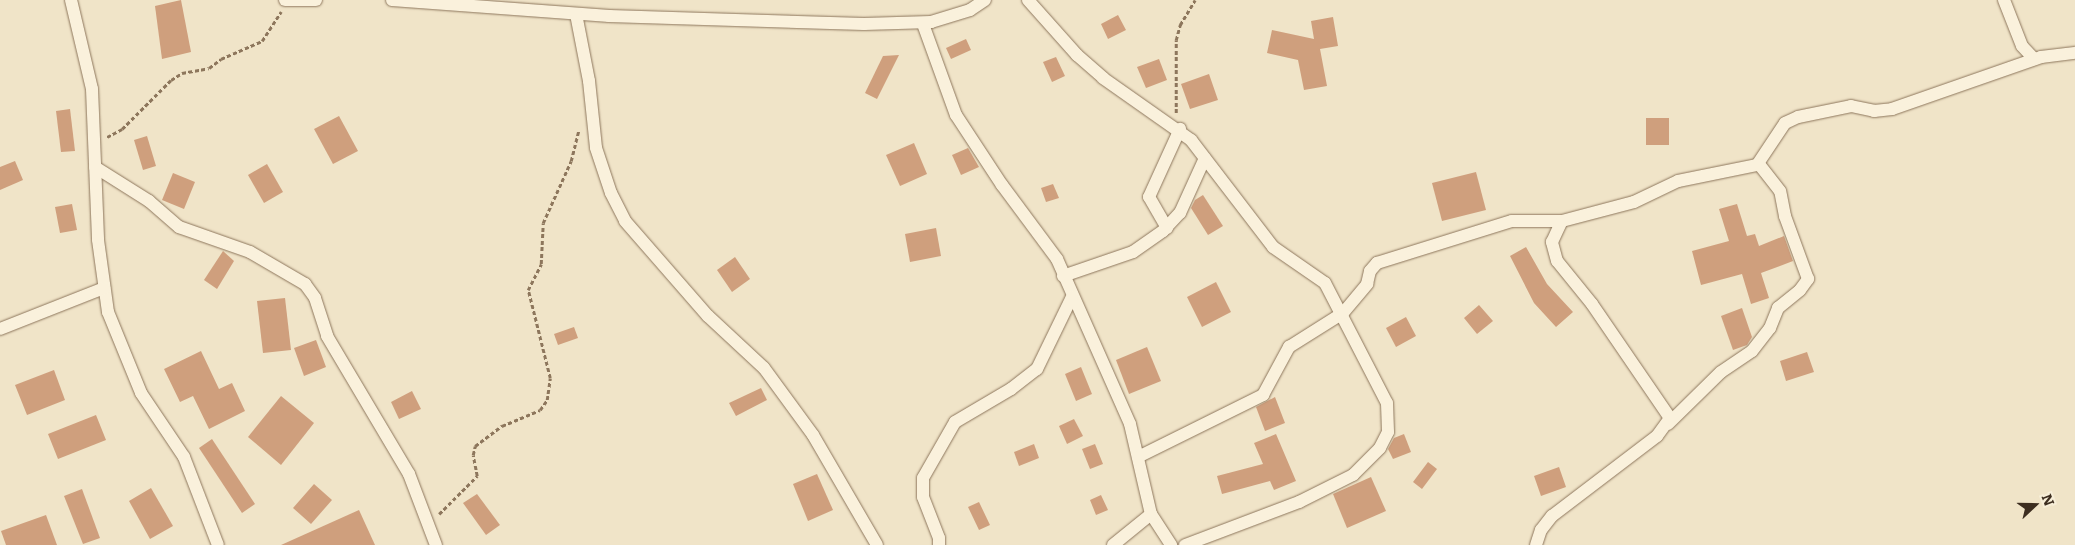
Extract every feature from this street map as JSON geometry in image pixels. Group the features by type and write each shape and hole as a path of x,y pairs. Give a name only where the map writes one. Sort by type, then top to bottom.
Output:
{"street":[{"path":"71,0 91,82 95,167 104,288 108,312 141,394 184,457 218,545"},
{"path":"285,0 316,0"},
{"path":"392,0 552,6 576,14 801,23 923,24 949,18 985,0"},
{"path":"1028,0 1077,55 1103,78 1177,127 1204,158 1257,230 1281,256 1319,277 1343,313 1387,403 1388,432 1380,448 1353,476 1299,502 1185,545"},
{"path":"2004,0 2022,46 2034,59"},
{"path":"576,14 596,148 610,193 625,221 708,316 764,368 813,435 877,545"},
{"path":"923,24 956,115 1002,185 1054,254 1130,424 1151,514 1171,545"},
{"path":"1138,457 1263,395 1270,388 1289,347 1343,313 1367,284 1373,266 1388,257 1512,221 1562,221 1627,205 1678,181 1759,164 1786,123 1798,117 1851,106 1874,111 1892,109 2034,59 2075,53"},
{"path":"1167,228 1149,197 1177,127"},
{"path":"1063,276 1133,252 1167,228 1180,213 1204,158"},
{"path":"1536,545 1541,530 1552,516 1638,452 1721,372 1752,350 1770,328 1778,308 1796,295 1808,279 1784,216 1780,191 1759,164"},
{"path":"95,167 149,201 179,227 250,252 305,284 315,298 327,336 396,448 428,524 433,543"},
{"path":"1562,221 1552,242 1557,261 1592,304 1668,412 1668,424"},
{"path":"0,329 104,288"},
{"path":"939,545 939,538 923,497 923,478 955,422 1011,389 1037,369 1072,297"},
{"path":"1113,545 1151,514"}],"path":[{"path":"94,138 106,138 122,129 170,80 182,73 209,68 221,59 262,41 285,0"},
{"path":"1177,127 1178,83 1176,40 1180,24 1195,0"},
{"path":"428,524 477,476 473,455 475,446 502,426 540,410 547,400 550,378 528,290 541,264 543,222 553,204 580,129 591,108"}],"building":[{"path":"181,0 191,52 162,59 155,6"},
{"path":"1118,15 1126,30 1108,39 1101,24"},
{"path":"1333,17 1338,46 1320,49 1327,86 1304,90 1298,60 1267,53 1272,30 1314,39 1311,21"},
{"path":"966,39 971,50 951,59 946,48"},
{"path":"899,55 877,99 865,93 883,56"},
{"path":"1056,57 1065,76 1052,82 1043,62"},
{"path":"1159,59 1167,80 1146,88 1137,67"},
{"path":"1209,74 1218,100 1190,109 1181,84"},
{"path":"70,109 75,151 61,152 56,111"},
{"path":"339,116 358,151 333,164 314,129"},
{"path":"1646,118 1669,118 1669,145 1646,145"},
{"path":"147,136 156,166 143,170 134,140"},
{"path":"914,143 927,174 900,186 886,155"},
{"path":"968,148 979,167 961,175 952,155"},
{"path":"15,161 23,180 0,190 0,167"},
{"path":"267,164 283,192 264,203 248,175"},
{"path":"1476,172 1486,210 1442,221 1432,183"},
{"path":"173,173 195,182 184,209 162,200"},
{"path":"1053,184 1059,198 1046,202 1041,188"},
{"path":"1203,195 1223,226 1208,235 1191,208 1195,200"},
{"path":"72,204 77,230 60,233 55,207"},
{"path":"1737,204 1747,236 1755,234 1759,246 1784,236 1793,261 1761,273 1769,298 1751,304 1742,274 1701,285 1692,251 1729,241 1719,209"},
{"path":"936,228 941,256 910,262 905,234"},
{"path":"1526,247 1547,284 1573,312 1556,327 1534,303 1510,256"},
{"path":"223,251 234,261 217,289 204,280"},
{"path":"735,257 750,279 732,292 717,270"},
{"path":"1216,282 1231,312 1202,327 1187,297"},
{"path":"285,298 291,350 263,353 257,301"},
{"path":"1479,305 1493,321 1477,334 1464,318"},
{"path":"1742,308 1752,337 1747,345 1733,350 1721,316"},
{"path":"1406,317 1416,336 1396,347 1386,328"},
{"path":"574,327 578,338 558,345 554,334"},
{"path":"316,340 326,367 304,376 294,348"},
{"path":"1147,347 1161,381 1129,394 1116,360"},
{"path":"201,351 219,389 232,383 245,411 209,429 193,396 180,402 164,369"},
{"path":"1807,352 1814,372 1786,381 1780,361"},
{"path":"1081,367 1092,394 1076,401 1065,374"},
{"path":"54,370 65,400 27,415 15,385"},
{"path":"761,388 767,400 736,416 729,403"},
{"path":"412,391 421,409 399,419 391,402"},
{"path":"281,396 314,423 281,465 248,437"},
{"path":"1275,397 1285,423 1265,431 1256,407"},
{"path":"96,415 106,440 58,459 48,434"},
{"path":"1074,419 1083,436 1067,444 1059,426"},
{"path":"1276,434 1296,481 1274,490 1270,481 1222,494 1217,476 1263,464 1254,443"},
{"path":"1404,434 1411,452 1393,459 1388,449 1394,438"},
{"path":"212,439 255,504 242,513 199,448"},
{"path":"1034,444 1039,458 1019,466 1014,452"},
{"path":"1095,444 1103,464 1090,469 1082,449"},
{"path":"1428,462 1437,469 1422,489 1413,482"},
{"path":"1559,467 1566,487 1541,496 1534,476"},
{"path":"817,474 833,510 808,521 793,484"},
{"path":"1371,477 1386,511 1347,528 1333,494"},
{"path":"314,484 332,500 311,524 293,508"},
{"path":"151,488 173,526 150,539 129,501"},
{"path":"82,489 100,538 83,544 64,496"},
{"path":"477,494 500,525 486,535 463,503"},
{"path":"1101,495 1108,510 1096,515 1090,500"},
{"path":"979,502 990,525 979,530 968,507"},
{"path":"359,510 375,545 281,545"},
{"path":"46,515 57,545 6,545 1,531"}]}
